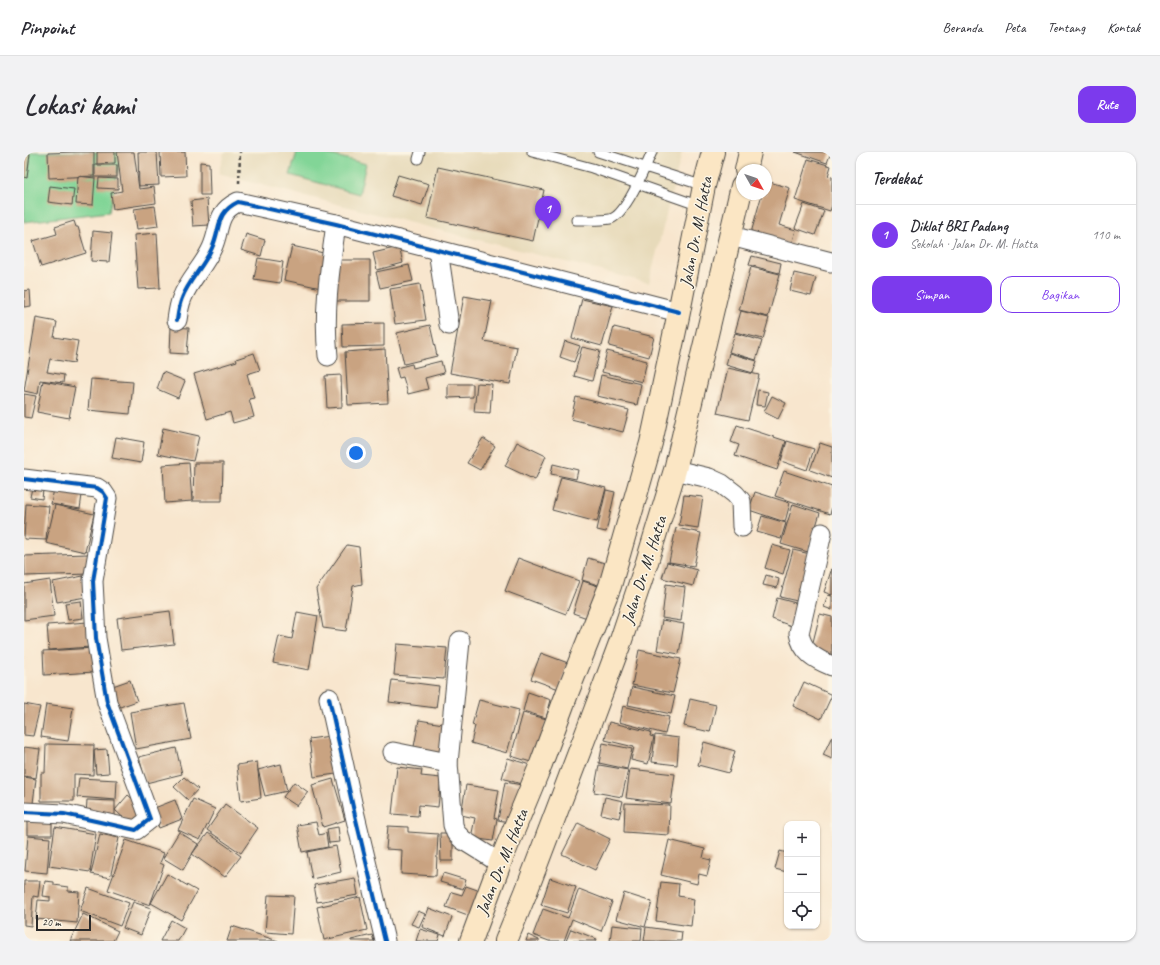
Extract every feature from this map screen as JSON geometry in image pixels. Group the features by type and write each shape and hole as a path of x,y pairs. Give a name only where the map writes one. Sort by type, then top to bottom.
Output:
{"main road":[{"name":"Jalan Dr. M. Hatta","path":"471,941 500,863 541,764 568,691 610,586 651,443 702,196 713,152"},
{"path":"747,164 750,152"},
{"name":"Jalan Dr. M. Hatta","path":"506,941 568,784 620,643 647,562 678,460 739,200"},
{"path":"651,443 678,460"}],"street":[{"path":"177,320 182,299 212,248 220,221 230,206 238,202 336,224 679,312"},
{"path":"328,356 326,331 328,294 336,224"},
{"path":"731,236 831,262"},
{"path":"438,250 449,326"},
{"path":"678,460 722,484 735,494 741,501 742,527"},
{"path":"24,479 97,488 103,492 107,498 93,581 96,638 107,702 150,819 136,830 64,814 24,812"},
{"path":"822,533 798,633 803,647 813,656 832,666"},
{"path":"460,641 448,763 453,824 456,833 463,840 500,863"},
{"path":"329,698 385,941"},
{"path":"393,752 448,763"}],"lane":[{"path":"532,152 592,168 638,183 702,196"},
{"path":"592,168 597,152 646,166 702,196"},
{"path":"576,220 611,219 617,216 638,183 652,152"}],"path":[{"path":"238,202 240,152"}],"shaded area":[{"path":"224,152 682,152 649,283 218,174"}],"green space":[{"path":"24,152 122,152 109,212 24,222"},
{"path":"297,152 320,152 366,164 359,194 290,175"}],"building":[{"path":"94,152 94,176 49,178 48,153"},
{"path":"97,152 115,152 115,163 97,164"},
{"path":"117,152 134,152 139,189 154,187 156,203 113,209 111,193 122,191"},
{"path":"138,152 157,152 159,185 139,186"},
{"path":"160,152 185,152 186,176 161,177"},
{"path":"795,152 831,152 827,163"},
{"path":"24,153 30,154 27,178 24,177"},
{"path":"808,159 831,166 828,176 832,177 832,205 830,211 795,200"},
{"path":"200,162 209,163 210,195 200,195"},
{"path":"95,165 117,165 117,177 95,177"},
{"path":"438,167 544,190 533,241 427,218"},
{"path":"398,175 429,184 422,205 391,196"},
{"path":"78,176 95,178 93,205 76,204"},
{"path":"99,178 118,179 118,189 98,188"},
{"path":"772,183 790,188 779,225 796,230 792,245 751,233 760,200 772,200"},
{"path":"50,186 74,189 72,205 48,202"},
{"path":"207,199 209,225 193,226 191,201"},
{"path":"804,204 824,211 815,235 795,228"},
{"path":"155,206 158,226 137,229 134,209"},
{"path":"74,221 76,227 78,227 86,253 41,267 33,241 57,234 55,227"},
{"path":"93,231 112,233 109,262 91,261"},
{"path":"157,233 160,288 138,289 134,235"},
{"path":"246,234 265,240 261,256 241,250"},
{"path":"292,246 328,254 321,288 284,280"},
{"path":"399,247 403,263 377,270 373,253"},
{"path":"752,256 781,263 779,273 749,265"},
{"path":"258,258 283,262 280,283 254,279"},
{"path":"335,260 370,260 370,301 334,301"},
{"path":"409,265 413,281 380,288 376,272"},
{"path":"751,267 780,274 768,317 739,310"},
{"path":"794,273 816,278 811,296 790,291"},
{"path":"420,284 426,320 395,324 390,289"},
{"path":"30,290 31,306 24,307 24,291"},
{"path":"464,296 492,301 484,341 517,347 510,384 450,373"},
{"path":"582,299 613,306 602,346 572,338"},
{"path":"741,311 769,318 763,339 735,332"},
{"path":"36,318 57,322 54,337 78,341 74,363 50,359 47,372 64,375 63,383 40,380 38,394 24,391"},
{"path":"384,323 384,346 343,347 342,324"},
{"path":"430,325 437,356 404,364 397,333"},
{"path":"171,327 189,328 187,354 170,353"},
{"path":"614,327 654,337 649,357 609,346"},
{"path":"735,333 762,341 756,360 729,352"},
{"path":"565,341 580,346 574,362 560,357"},
{"path":"582,347 600,351 592,381 574,376"},
{"path":"385,349 388,403 348,405 345,352"},
{"path":"607,351 647,361 642,382 602,372"},
{"path":"254,353 260,370 247,374 254,398 249,399 254,417 233,423 230,412 207,419 194,374 237,361 236,359"},
{"path":"729,353 757,361 753,373 726,365"},
{"path":"441,361 444,373 425,378 428,389 408,394 403,377 399,378 396,368 412,364 413,368"},
{"path":"728,368 759,375 748,420 717,413"},
{"path":"163,372 185,381 178,398 157,389"},
{"path":"341,375 342,407 327,408 325,376"},
{"path":"601,375 641,384 637,405 597,396"},
{"path":"91,379 133,382 130,414 88,410"},
{"path":"43,381 75,387 69,418 37,412"},
{"path":"477,383 492,384 490,413 474,412"},
{"path":"448,384 473,384 473,397 448,398"},
{"path":"758,390 768,392 765,406 756,405"},
{"path":"24,394 36,396 31,418 24,417"},
{"path":"772,396 786,403 778,419 764,412"},
{"path":"576,397 629,410 623,432 571,419"},
{"path":"737,425 786,441 777,470 735,456 739,445 731,442"},
{"path":"163,428 199,436 193,461 158,454"},
{"path":"116,437 144,442 141,463 112,458"},
{"path":"483,438 495,446 480,470 467,463"},
{"path":"787,441 814,449 807,470 781,461"},
{"path":"517,442 546,456 535,480 505,466"},
{"path":"820,443 832,447 832,478 810,470"},
{"path":"189,463 192,501 165,503 163,465"},
{"path":"194,463 223,463 222,501 193,501"},
{"path":"553,464 578,470 576,479 551,474"},
{"path":"784,471 832,487 832,507 830,514 775,496"},
{"path":"561,477 606,488 597,522 552,510"},
{"path":"32,488 43,490 42,499 30,497"},
{"path":"54,489 82,495 80,509 51,504"},
{"path":"606,490 615,492 606,532 597,530"},
{"path":"755,492 790,503 785,522 749,510"},
{"path":"684,495 703,497 698,528 679,525"},
{"path":"26,504 49,506 46,540 24,539"},
{"path":"793,504 820,513 808,552 781,544"},
{"path":"55,505 94,514 85,552 46,543"},
{"path":"762,516 786,523 781,539 757,532"},
{"path":"676,528 701,533 694,566 669,562"},
{"path":"347,545 359,547 362,584 353,586 346,631 323,628 316,589"},
{"path":"772,545 790,550 783,574 765,568"},
{"path":"793,550 810,554 797,601 780,597"},
{"path":"88,554 89,574 25,576 24,556"},
{"path":"518,558 579,581 566,614 505,591"},
{"path":"588,558 608,564 601,586 582,580"},
{"path":"667,562 697,570 693,586 662,578"},
{"path":"832,568 832,595 824,592"},
{"path":"766,575 779,579 777,588 763,585"},
{"path":"83,576 86,597 57,602 53,582"},
{"path":"50,580 54,616 24,620 24,584"},
{"path":"583,581 601,587 590,619 573,613"},
{"path":"666,584 685,587 681,621 662,618"},
{"path":"828,595 832,596 832,610 824,607"},
{"path":"777,598 803,605 797,628 772,619"},
{"path":"81,601 83,618 68,620 65,603"},
{"path":"170,611 174,644 121,650 117,618"},
{"path":"297,612 318,616 309,670 273,663 279,636 292,639"},
{"path":"820,614 832,617 832,658 811,650"},
{"path":"662,620 684,624 679,654 657,650"},
{"path":"88,622 90,647 49,650 47,625"},
{"path":"397,644 447,648 444,679 394,675"},
{"path":"94,648 95,672 44,675 43,651"},
{"path":"639,650 681,659 673,693 632,685"},
{"path":"541,653 568,663 559,689 531,679"},
{"path":"130,680 137,701 117,708 110,687"},
{"path":"392,680 439,686 436,708 389,702"},
{"path":"804,682 832,695 821,719 793,706"},
{"path":"632,687 675,696 671,714 628,705"},
{"path":"528,692 551,700 546,718 523,711"},
{"path":"690,699 716,705 710,732 684,726"},
{"path":"479,700 519,710 507,753 471,743 475,726 472,725"},
{"path":"184,703 191,739 136,749 130,712"},
{"path":"24,704 40,707 33,736 24,735"},
{"path":"46,704 73,708 68,741 41,737"},
{"path":"623,706 669,717 665,734 619,722"},
{"path":"523,713 547,719 534,763 511,756"},
{"path":"419,720 449,725 442,758 413,752"},
{"path":"609,722 651,732 650,736 654,737 648,764 631,760 634,747 605,740"},
{"path":"655,735 679,738 677,765 652,762"},
{"path":"330,736 336,774 314,777 309,739"},
{"path":"832,736 832,759 823,755"},
{"path":"704,742 735,751 729,773 698,765"},
{"path":"603,743 632,749 627,769 599,763"},
{"path":"46,744 94,745 93,775 74,774 74,801 41,801 41,773 45,773"},
{"path":"24,747 40,749 36,778 24,776"},
{"path":"176,748 182,774 146,783 139,757"},
{"path":"107,749 109,773 96,774 94,750"},
{"path":"508,758 533,766 527,786 502,778"},
{"path":"257,762 261,798 241,801 237,765"},
{"path":"281,764 287,791 265,796 258,770"},
{"path":"599,765 628,770 622,797 594,792"},
{"path":"397,767 422,770 421,776 441,778 438,807 419,805 418,816 392,814"},
{"path":"630,769 675,774 671,804 626,798"},
{"path":"24,777 36,779 32,811 24,810"},
{"path":"184,777 198,789 188,800 174,787"},
{"path":"79,778 117,780 116,800 77,797"},
{"path":"333,779 345,820 323,827 312,785"},
{"path":"294,782 308,792 297,806 283,797"},
{"path":"505,782 522,785 515,823 498,820"},
{"path":"466,785 499,790 494,818 497,819 493,841 471,838 475,818 461,815"},
{"path":"128,795 145,810 131,825 115,810"},
{"path":"605,797 623,801 619,818 601,814"},
{"path":"193,799 215,809 200,840 178,830"},
{"path":"87,800 115,801 115,816 86,815"},
{"path":"175,800 182,819 159,828 152,809"},
{"path":"625,803 670,805 669,835 624,832"},
{"path":"225,804 258,828 241,853 207,830"},
{"path":"52,821 52,835 27,835 27,822"},
{"path":"316,822 319,835 326,833 328,847 302,852 297,825"},
{"path":"578,823 610,839 595,870 562,854"},
{"path":"388,826 408,827 408,832 438,834 436,876 401,874 402,850 386,849"},
{"path":"55,827 96,834 90,872 49,866"},
{"path":"338,827 340,842 329,843 327,829"},
{"path":"179,832 198,844 183,870 163,858"},
{"path":"208,833 241,856 225,877 192,854"},
{"path":"440,833 453,833 453,861 441,861"},
{"path":"100,834 119,838 110,878 91,874"},
{"path":"28,836 50,838 47,873 25,871"},
{"path":"126,840 164,853 160,863 164,865 150,905 108,890"},
{"path":"669,840 705,849 703,858 711,860 707,876 699,874 697,884 661,875"},
{"path":"336,846 341,872 312,879 307,852"},
{"path":"780,851 784,852 784,871 775,869"},
{"path":"443,873 466,880 463,889 440,882"},
{"path":"167,874 197,891 181,920 151,903"},
{"path":"355,878 358,895 317,902 314,885"},
{"path":"550,878 576,887 567,913 541,905"},
{"path":"24,881 40,881 38,897 33,896 31,926 24,925"},
{"path":"45,881 54,882 54,885 68,887 68,891 79,892 77,923 36,919 38,900 50,901 50,897 43,896"},
{"path":"661,882 679,884 678,896 694,899 691,926 656,921"},
{"path":"466,886 486,893 476,918 446,907 452,892 462,895"},
{"path":"88,888 129,903 120,926 80,911"},
{"path":"579,889 612,902 601,931 572,919 564,941 549,941 533,935 543,909 568,918"},
{"path":"624,893 652,902 645,927 616,919"},
{"path":"268,895 294,896 291,934 265,932"},
{"path":"360,897 367,930 324,940 317,907"},
{"path":"133,902 151,908 141,935 123,928"},
{"path":"429,908 452,917 445,936 422,927"},
{"path":"418,911 425,914 419,927 411,924"},
{"path":"83,914 118,931 113,941 70,941"},
{"path":"171,920 185,928 178,941 160,941"},
{"path":"612,925 642,928 641,941 610,941"},
{"path":"232,926 278,941 227,941"},
{"path":"646,927 682,932 681,941 644,941"},
{"path":"420,929 440,935 438,941 416,941"},
{"path":"571,929 597,939 596,941 566,941"},
{"path":"372,935 374,941 351,941 351,940"},
{"path":"528,935 539,940 539,941 526,941"}],"cycle path":[{"path":"177,320 179,306 185,291 212,248 222,216 231,206 238,202 336,224 679,312"},
{"path":"24,479 97,488 103,492 107,498 93,581 96,638 107,702 150,819 136,830 64,814 24,812"},
{"path":"329,698 385,941"}],"place":[{"name":"Diklat BRI Padang","path":"548,229"}]}
